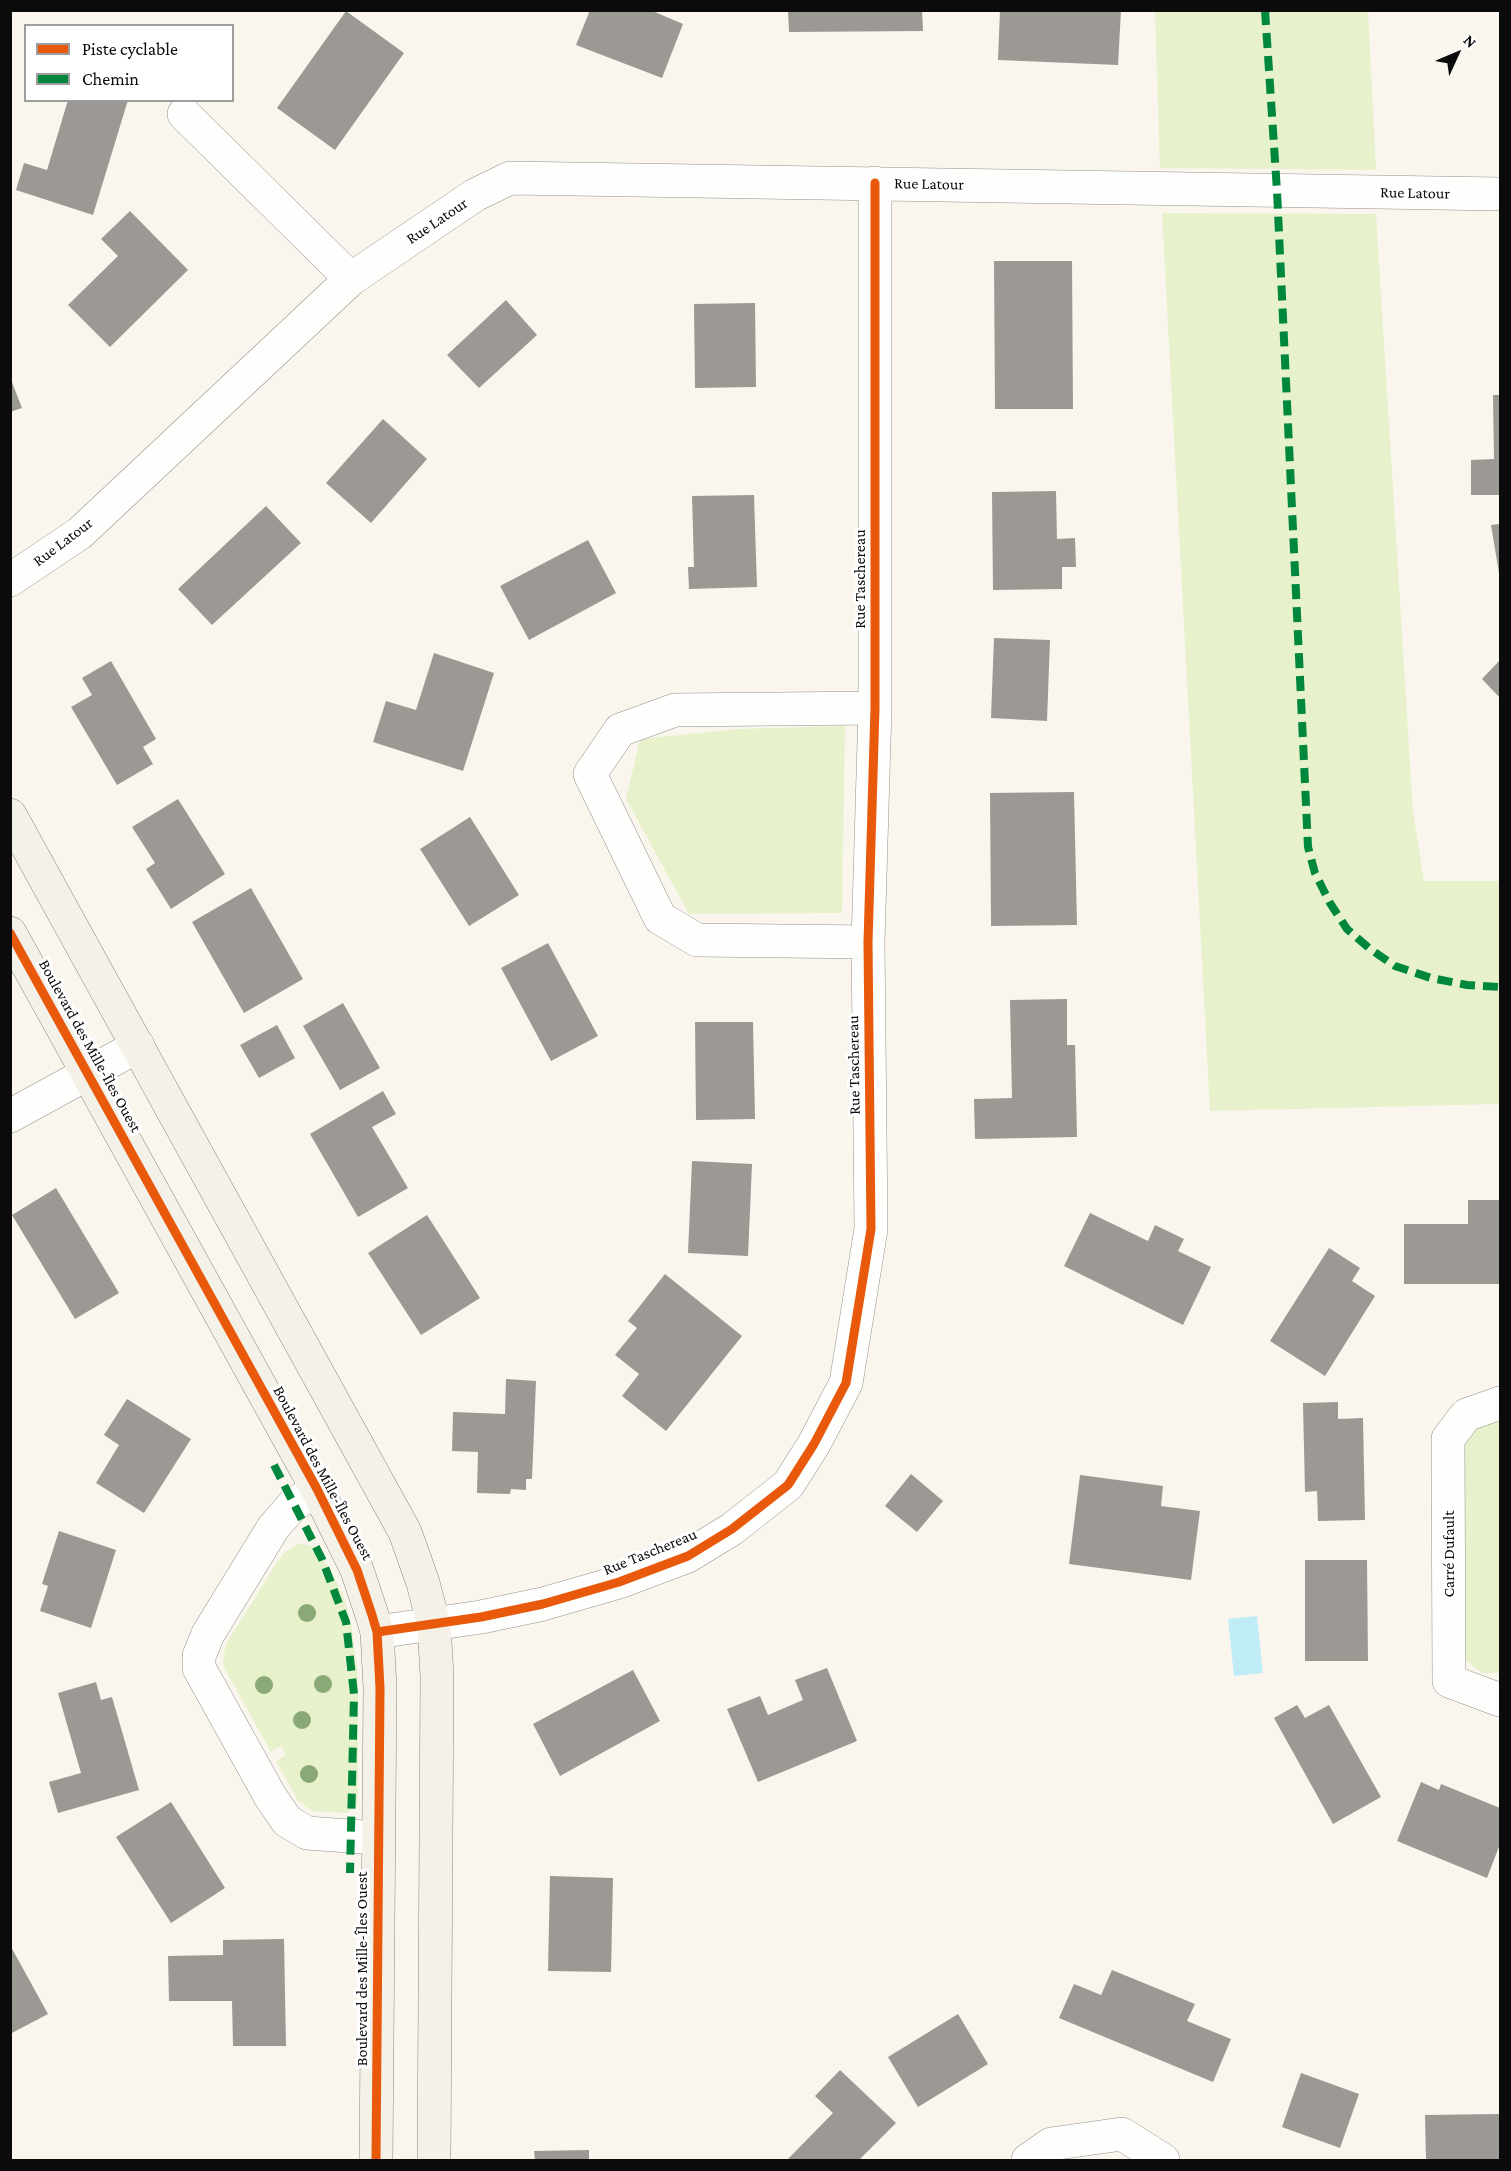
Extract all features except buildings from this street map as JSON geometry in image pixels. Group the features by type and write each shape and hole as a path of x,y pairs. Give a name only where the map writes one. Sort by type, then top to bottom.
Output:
{"street":[{"path":"184,114 351,279"},
{"name":"Rue Latour","path":"10,580 80,533 351,279 475,195 510,178 1500,194"},
{"name":"Rue Taschereau","path":"377,1632 492,1615 587,1592 688,1556 732,1529 788,1485 846,1383 871,1229 868,942 875,708 875,183"},
{"path":"868,942 697,940 660,918 590,774 620,730 675,710 875,708"},
{"path":"10,815 405,1532 423,1583 434,1625 437,1703 434,2160"},
{"name":"Boulevard des Mille-Îles Ouest","path":"10,933 317,1489 357,1570 377,1632 380,1688 376,2160"},
{"path":"10,1116 138,1046"},
{"name":"Carré Dufault","path":"1500,1403 1466,1415 1448,1439 1449,1681 1500,1700"},
{"name":"Boulevard des Mille-Îles Ouest","path":"317,1489 292,1506 273,1528 208,1634 199,1656 199,1668 235,1735 287,1821 307,1833 377,1838"},
{"path":"1028,2160 1051,2144 1122,2134 1163,2160"}],"green space":[{"path":"1155,11 1368,11 1376,170 1160,168"},
{"path":"1162,213 1376,214 1413,812 1424,881 1500,881 1500,1104 1210,1111"},
{"path":"845,726 842,913 689,914 626,799 640,739 739,729"},
{"path":"1500,1416 1500,1673 1482,1673 1465,1660 1460,1443 1471,1425"},
{"path":"299,1543 316,1547 320,1552 343,1594 351,1622 358,1678 358,1794 357,1805 346,1813 312,1811 298,1801 276,1761 286,1755 281,1746 271,1752 225,1669 223,1661 226,1644 276,1564 284,1553"}],"water":[{"path":"1257,1616 1263,1673 1234,1676 1228,1619"}],"marked path":[{"path":"1265,10 1277,191 1308,847 1315,873 1330,903 1347,929 1370,949 1395,966 1431,978 1467,985 1500,987"},
{"path":"274,1465 322,1559 346,1622 354,1694 350,1873"}],"cycle path":[{"path":"377,1632 481,1617 543,1604 619,1582 688,1556 732,1529 788,1485 814,1444 846,1383 871,1229 868,942 875,708 875,183"},
{"path":"10,933 317,1489 357,1570 372,1615 377,1632 380,1688 376,2160"}]}
